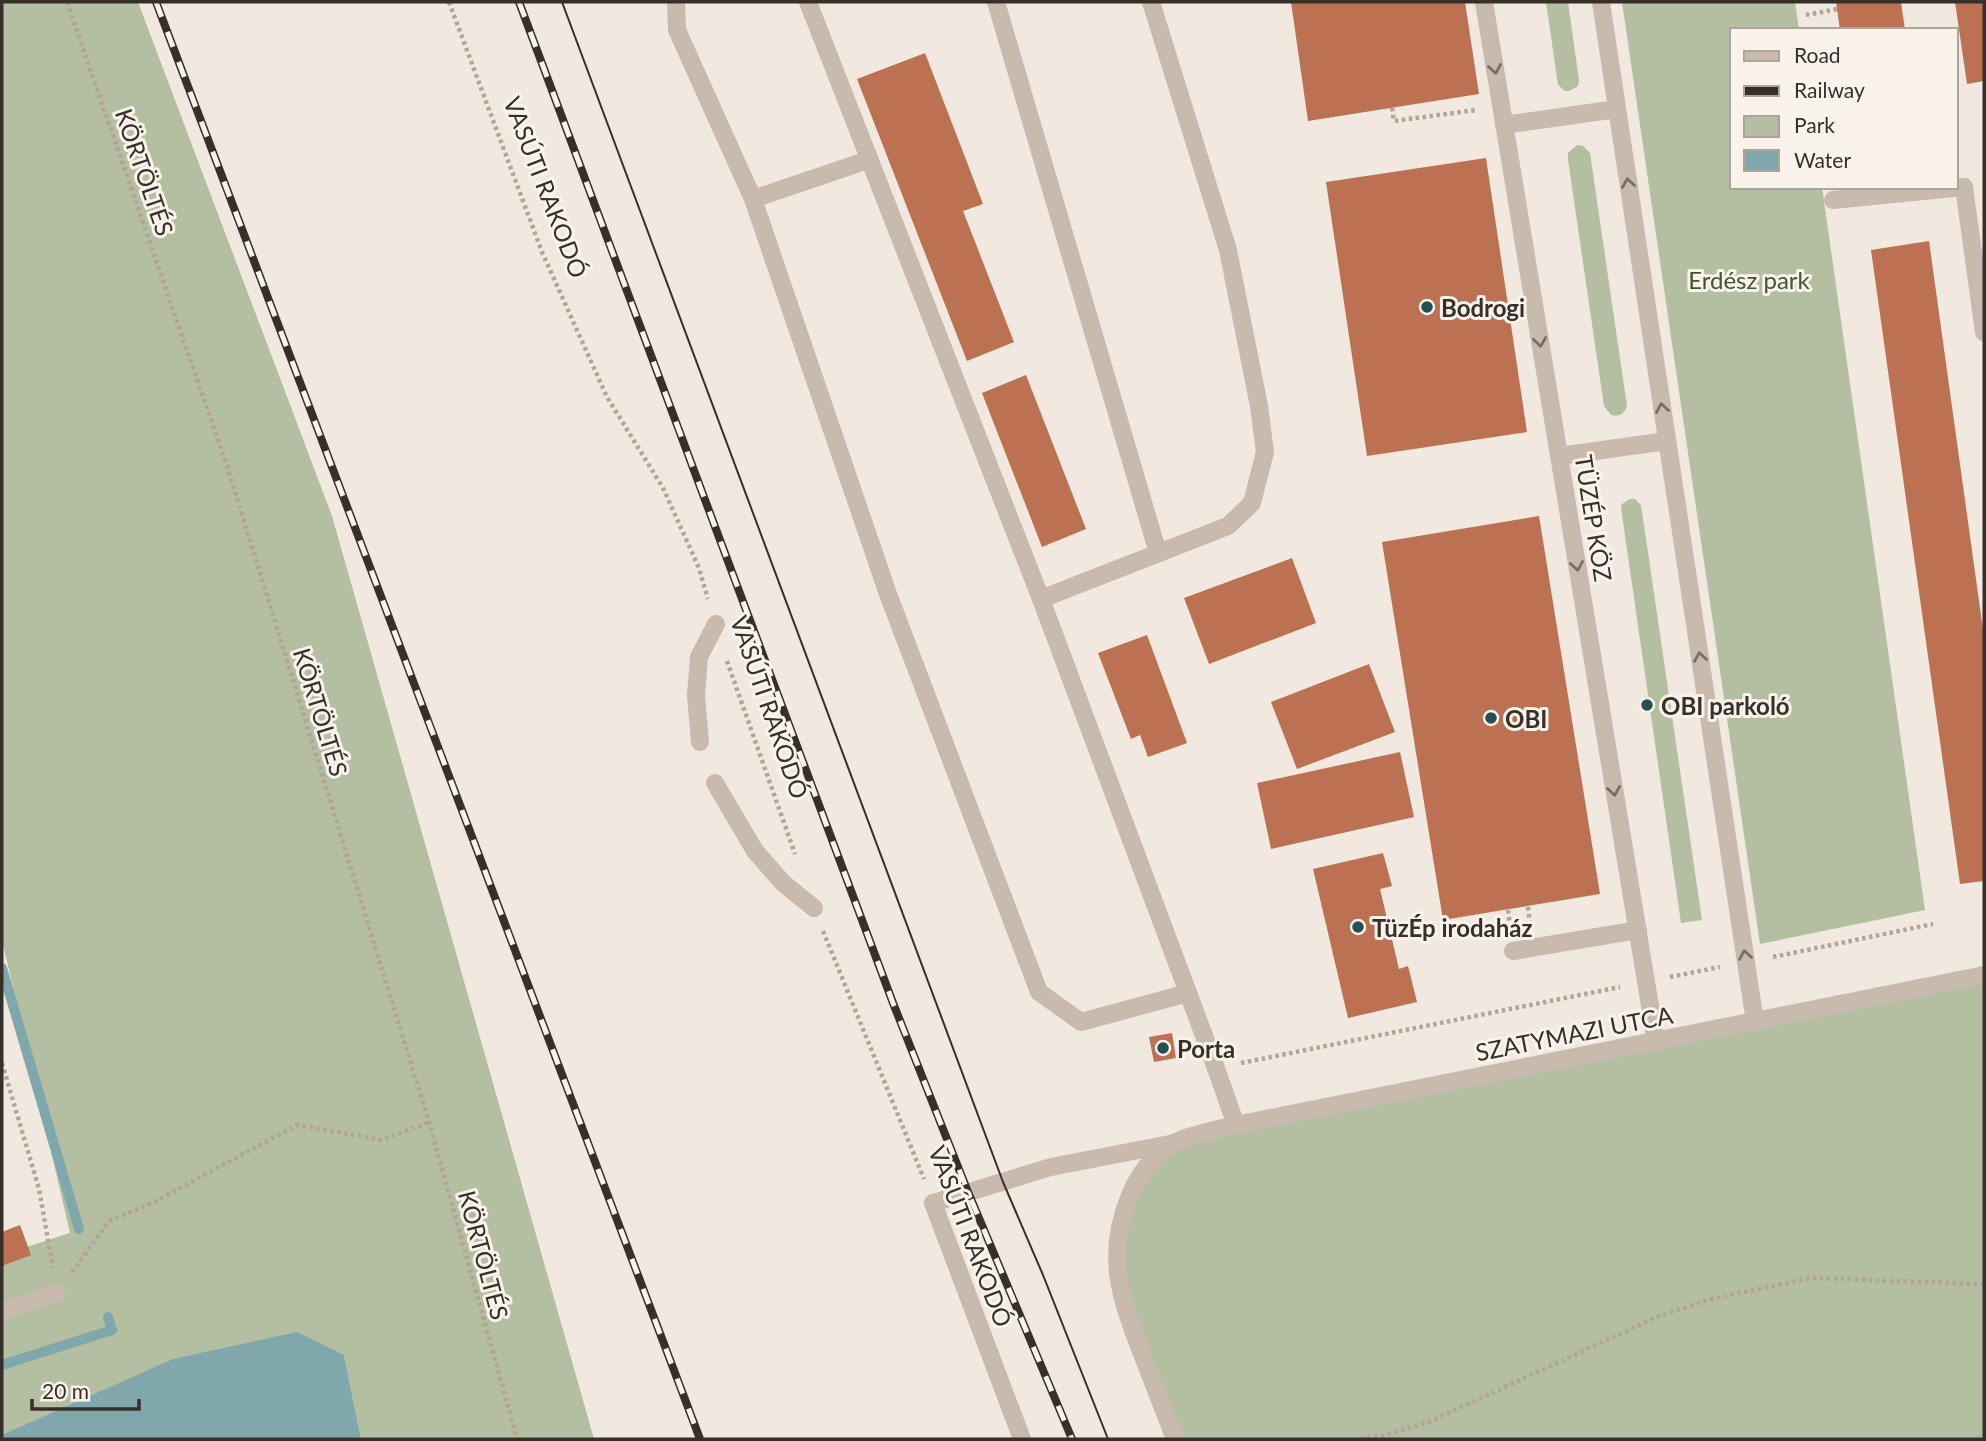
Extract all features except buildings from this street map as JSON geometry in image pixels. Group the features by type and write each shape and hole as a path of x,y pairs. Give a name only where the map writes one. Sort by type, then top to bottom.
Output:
{"street":[{"path":"676,2 677,30 753,199 888,594 1039,992 1081,1022 1188,993"},
{"path":"808,2 1041,599 1236,1125"},
{"path":"996,2 1158,553"},
{"path":"1041,599 1228,526 1252,503 1265,452 1259,406 1228,250 1151,2"},
{"name":"TÜZÉP KÖZ","path":"1484,2 1656,1042"},
{"path":"1601,2 1755,1022"},
{"path":"1502,116 1617,109"},
{"path":"753,199 868,160"},
{"path":"1958,187 1964,187 1984,332"},
{"path":"1833,201 1887,191 1926,189"},
{"path":"1559,456 1667,441"},
{"path":"700,741 696,695 699,657 716,624"},
{"path":"715,783 755,851 783,883 814,908"},
{"path":"1513,951 1638,930"},
{"name":"SZATYMAZI UTCA","path":"933,1203 1051,1167 1175,1143 1236,1125 1984,975"},
{"path":"1175,1143 1152,1160 1135,1183 1117,1237 1116,1271 1123,1304 1175,1439"},
{"name":"VASÚTI RAKODÓ","path":"933,1203 1022,1439"},
{"path":"2,1311 57,1293"}],"path":[{"name":"KÖRTÖLTÉS","path":"68,2 229,472 429,1122 517,1439"},
{"name":"VASÚTI RAKODÓ","path":"449,2 542,252 607,397 663,488 699,568 796,857"},
{"path":"1806,15 1837,9"},
{"path":"1392,107 1394,121 1502,116"},
{"name":"VASÚTI RAKODÓ","path":"814,908 933,1203"},
{"path":"1216,1068 1933,924"},
{"path":"2,1063 39,1189 57,1293"},
{"path":"57,1293 109,1221 154,1202 297,1125 382,1140 429,1122"},
{"path":"1360,1439 1381,1436 1431,1421 1659,1316 1710,1299 1812,1278 1984,1284"}],"green space":[{"path":"2,2 138,2 332,516 594,1439 361,1439 344,1355 2,1435 2,1255 70,1233 2,940"},
{"path":"1546,2 1568,2 1579,80 1578,86 1569,91 1558,85"},
{"name":"Erdész park","path":"1622,2 1795,2 1799,28 1730,28 1730,189 1822,189 1925,910 1760,944"},
{"path":"1577,145 1583,146 1590,153 1627,406 1623,413 1617,416 1611,415 1604,406 1568,160 1568,153"},
{"path":"1635,499 1641,505 1702,920 1681,923 1621,508 1622,504"},
{"path":"1984,975 1984,1439 1175,1439 1123,1304 1124,1210 1175,1143"}],"water":[{"path":"297,1332 344,1355 361,1439 2,1439 2,1435 173,1359"}],"waterway":[{"path":"2,968 79,1229"},
{"path":"2,1365 112,1330 108,1317"}],"tram line":[{"path":"562,2 1003,1182 1108,1439"}],"railway":[{"path":"156,2 700,1439"},
{"path":"519,2 893,1003 968,1192 1072,1439"}],"place":[{"name":"Bodrogi","path":"1427,307"},
{"name":"OBI parkoló","path":"1647,705"},
{"name":"OBI","path":"1491,718"},
{"name":"TüzÉp irodaház","path":"1358,927"},
{"name":"Porta","path":"1163,1048"}]}
